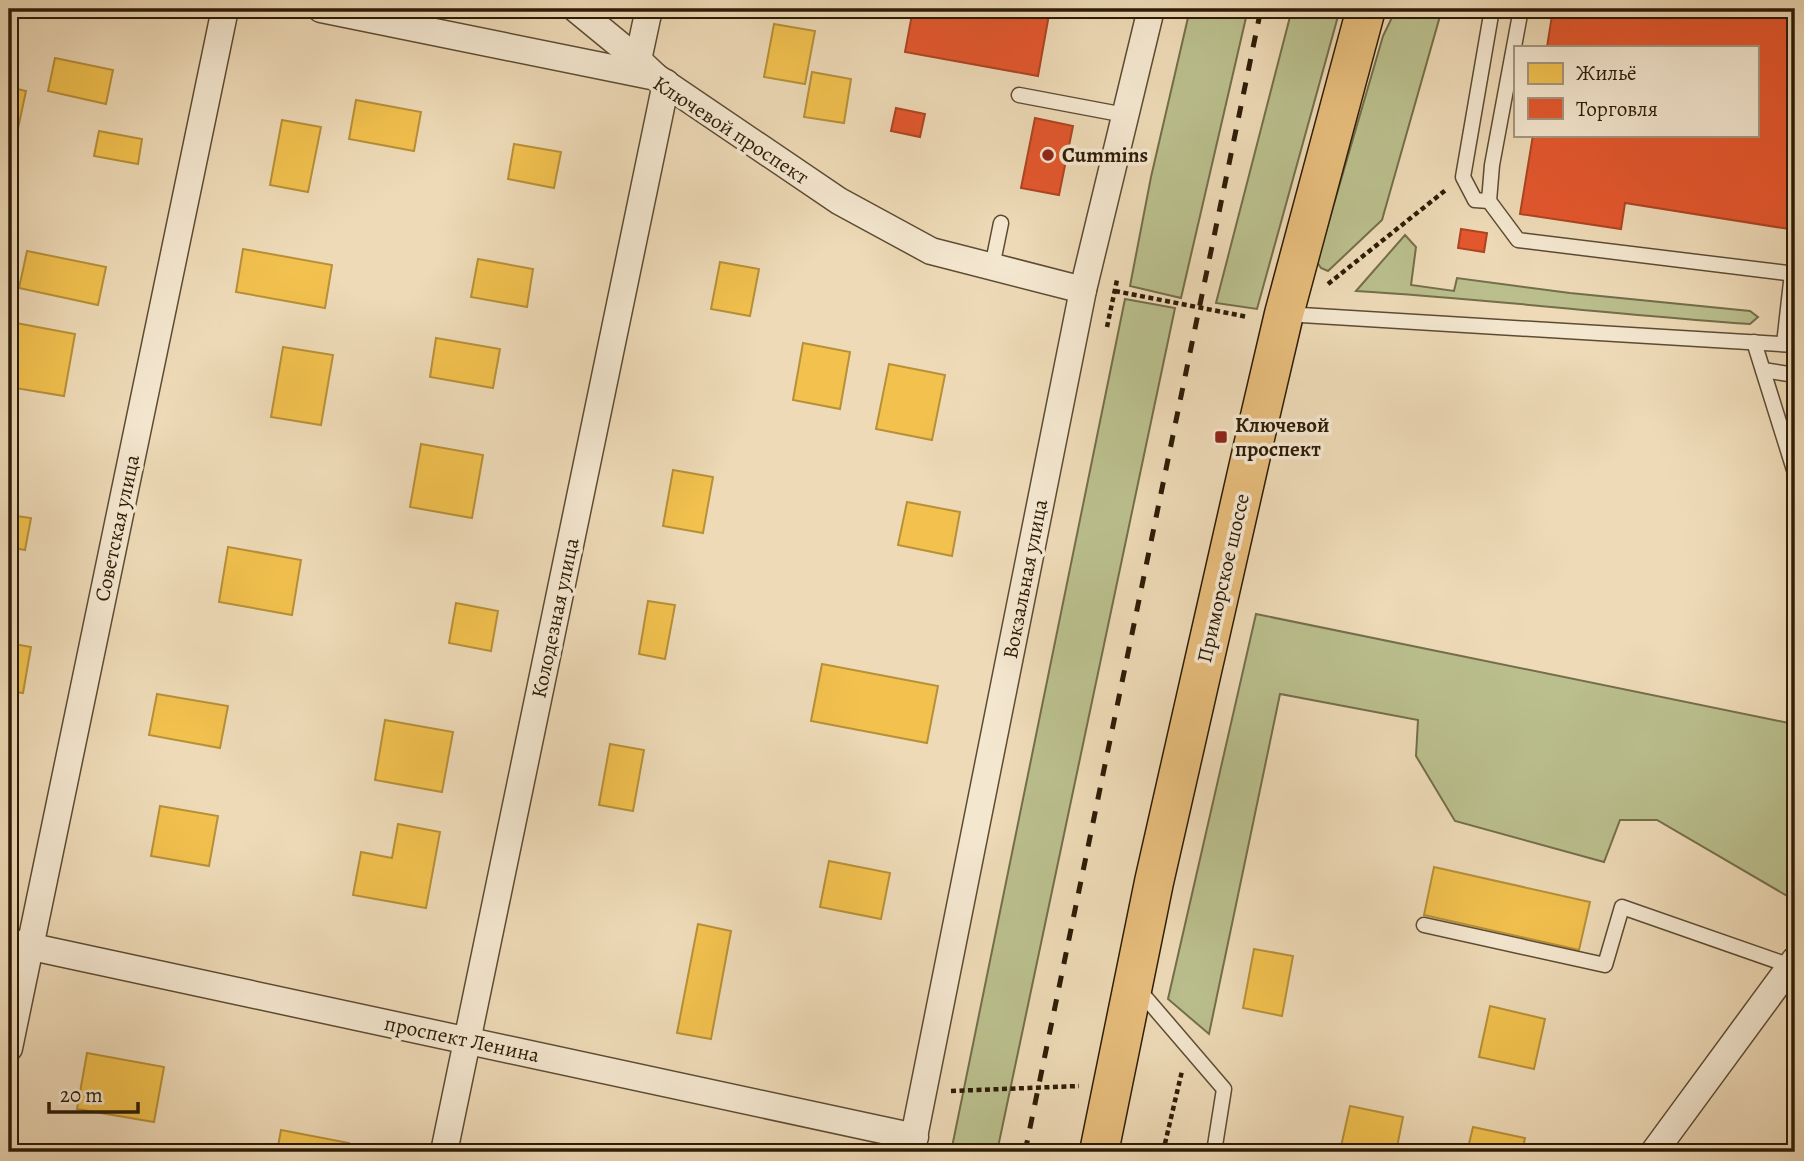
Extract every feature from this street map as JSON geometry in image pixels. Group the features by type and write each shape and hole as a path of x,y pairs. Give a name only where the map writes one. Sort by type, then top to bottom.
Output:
{"main road":[{"name":"Приморское шоссе","path":"1099,1152 1271,316 1366,9"}],"street":[{"name":"Советская улица","path":"9,1048 19,945 225,9"},
{"name":"Ключевой проспект","path":"321,9 648,73 839,201 931,251 1083,290"},
{"path":"576,9 648,73"},
{"name":"Колодезная улица","path":"444,1152 648,73 649,9"},
{"name":"Вокзальная улица","path":"913,1144 1083,290 1151,9"},
{"name":"проспект Ленина","path":"19,945 467,1041 913,1144"},
{"path":"1654,1152 1793,963"}],"lane":[{"path":"1489,201 1475,200 1463,177 1492,9"},
{"path":"1514,46 1521,9"},
{"path":"1271,316 1321,316 1790,344 1794,273 1518,240 1489,201 1492,165 1514,47"},
{"path":"1019,95 1125,115"},
{"path":"992,267 1001,223"},
{"path":"1754,342 1795,472"},
{"path":"1763,370 1795,375"},
{"path":"1424,925 1605,965 1622,906 1793,963"},
{"path":"1133,984 1224,1089 1214,1152"}],"path":[{"path":"1321,316 1329,283 1463,177"},
{"path":"1115,292 1271,316"},
{"path":"1163,1152 1188,1047"},
{"path":"943,1091 1113,1084"}],"green space":[{"path":"1190,9 1248,9 1181,298 1130,286 1151,177"},
{"path":"1292,9 1340,9 1257,309 1216,303"},
{"path":"1396,9 1442,9 1382,220 1328,271 1321,268 1317,262 1383,36"},
{"path":"1405,235 1416,247 1411,285 1454,291 1457,278 1570,293 1750,311 1758,317 1750,324 1356,291"},
{"path":"1125,299 1175,308 997,1152 951,1152"},
{"path":"1256,614 1789,723 1795,737 1795,890 1789,897 1657,820 1620,820 1604,862 1455,821 1416,756 1418,720 1280,694 1209,1034 1168,999"}],"building: Жильё":[{"path":"774,24 815,31 805,84 764,77"},
{"path":"55,58 113,70 106,104 48,91"},
{"path":"812,72 851,79 844,123 804,117"},
{"path":"9,87 26,91 16,138 9,137"},
{"path":"356,100 421,112 414,151 349,139"},
{"path":"282,120 321,127 308,192 270,185"},
{"path":"99,131 142,139 138,164 94,156"},
{"path":"514,144 561,152 554,188 508,179"},
{"path":"243,249 332,265 325,308 236,292"},
{"path":"27,251 106,267 98,305 19,288"},
{"path":"478,259 533,269 527,307 471,297"},
{"path":"720,262 759,269 750,316 711,309"},
{"path":"16,323 75,334 64,396 9,387 9,363"},
{"path":"436,338 500,349 493,388 430,377"},
{"path":"803,343 850,352 840,409 793,400"},
{"path":"283,347 333,355 321,425 271,417"},
{"path":"889,364 945,375 932,440 876,429"},
{"path":"421,444 483,455 472,518 410,507"},
{"path":"673,470 713,477 703,533 663,526"},
{"path":"907,502 960,512 952,556 898,545"},
{"path":"9,515 31,518 25,550 9,547"},
{"path":"228,547 301,560 292,615 219,602"},
{"path":"648,601 675,605 665,659 639,654"},
{"path":"456,603 498,611 491,651 449,643"},
{"path":"9,643 31,647 23,693 9,691"},
{"path":"822,664 938,686 927,743 811,721"},
{"path":"157,694 228,706 220,748 149,735"},
{"path":"385,720 453,732 442,792 375,780"},
{"path":"610,744 644,750 633,811 599,805"},
{"path":"160,806 218,816 209,866 151,856"},
{"path":"398,824 440,832 426,908 353,895 361,852 392,858"},
{"path":"829,861 890,873 881,919 820,907"},
{"path":"1434,867 1590,902 1579,950 1424,915"},
{"path":"698,924 731,931 711,1039 677,1033"},
{"path":"1254,949 1293,956 1282,1016 1243,1008"},
{"path":"1490,1006 1545,1019 1534,1069 1479,1057"},
{"path":"87,1053 164,1067 154,1122 77,1109"},
{"path":"1350,1106 1403,1117 1396,1152 1340,1151"},
{"path":"1473,1127 1525,1138 1522,1152 1467,1152"},
{"path":"281,1130 349,1143 348,1152 277,1152"}],"building: Торговля":[{"path":"913,9 1050,9 1038,76 905,52"},
{"path":"1553,9 1795,9 1795,230 1625,203 1621,229 1520,214 1533,136 1758,136 1758,46 1547,46"},
{"path":"896,108 925,114 920,137 891,131"},
{"path":"1035,118 1073,126 1059,195 1021,188"},
{"path":"1461,229 1487,233 1484,252 1458,248"}],"railway":[{"path":"1025,1152 1261,9"}],"place":[{"name":"Cummins","path":"1048,155"},
{"name":"Ключевой проспект","path":"1221,437"}]}
